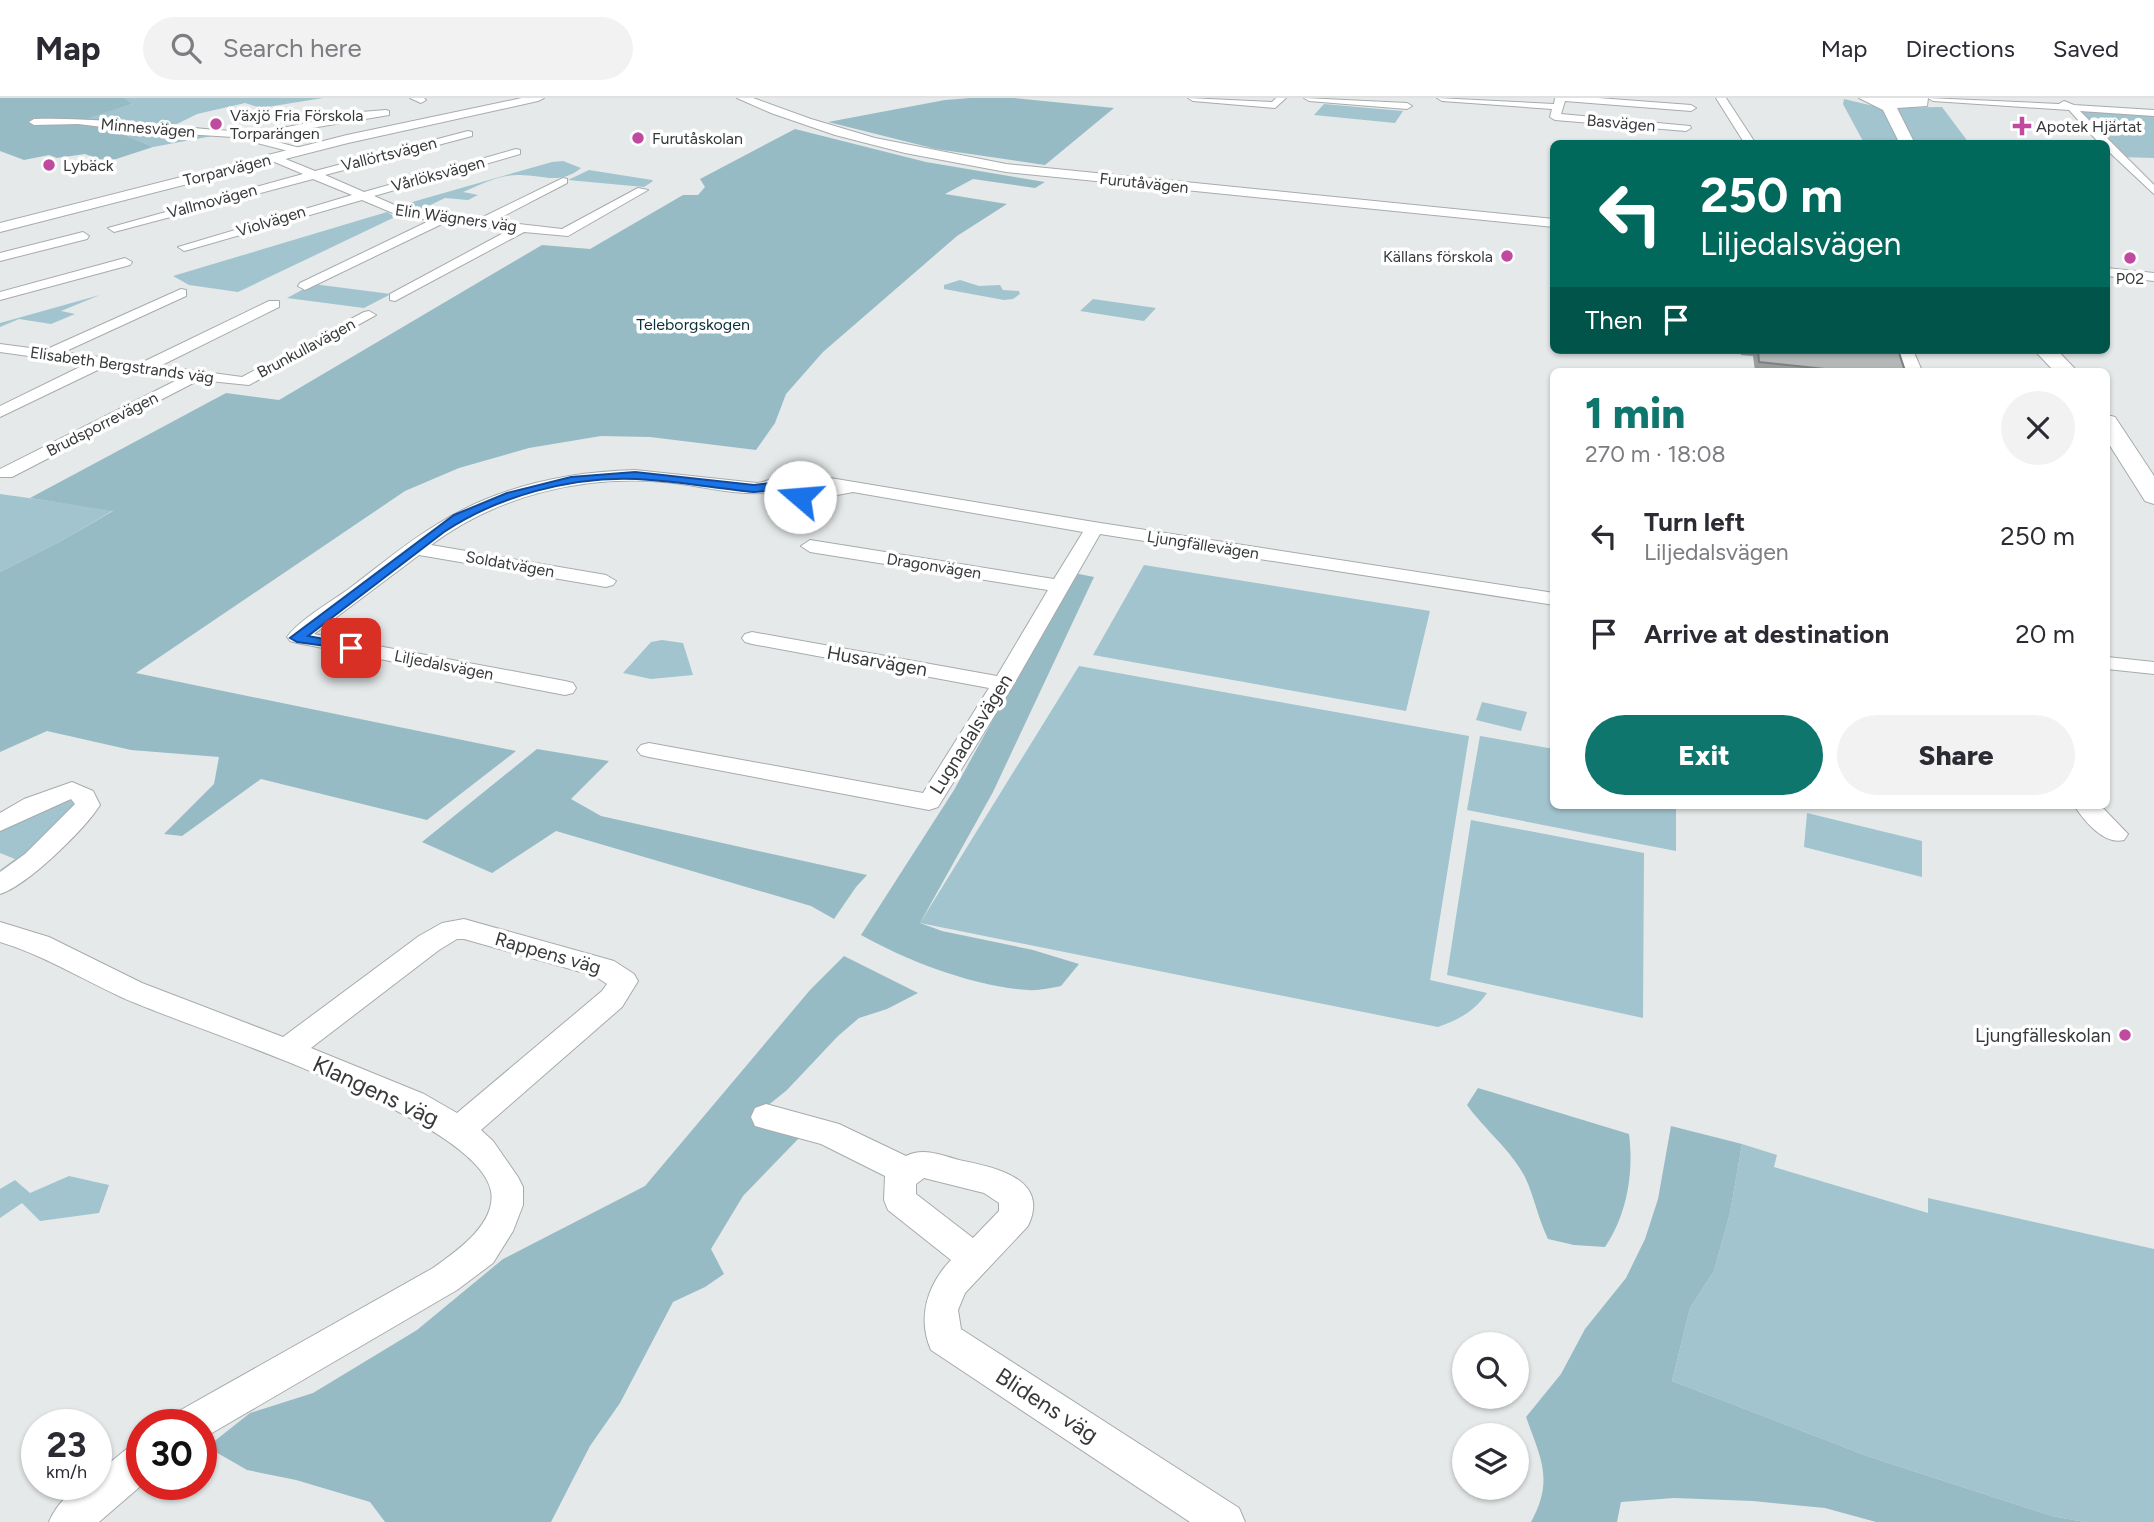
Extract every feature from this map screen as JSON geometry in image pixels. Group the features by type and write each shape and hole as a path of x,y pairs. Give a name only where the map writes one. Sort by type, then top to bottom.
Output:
{"main road":[{"path":"1869,99 1921,104"},
{"path":"1869,99 1889,107 1906,140"},
{"path":"2049,354 2063,368"},
{"path":"2066,354 2077,368"},
{"path":"2110,427 2154,496"}],"street":[{"name":"Torparvägen","path":"0,228 411,124 538,98"},
{"name":"Furutåvägen","path":"743,98 800,121 857,138 1006,168 1550,223"},
{"path":"1193,98 1277,101"},
{"path":"1310,98 1407,106"},
{"path":"1442,98 1558,105 1691,108"},
{"path":"1721,98 1748,140"},
{"path":"2061,98 2066,102 2062,103 2071,107 2103,140"},
{"path":"1921,104 1996,103 2154,113"},
{"name":"Basvägen","path":"1558,105 1686,128"},
{"path":"245,137 360,115 386,113"},
{"name":"Minnesvägen","path":"34,122 78,121 245,137 302,151"},
{"name":"Vallörtsvägen","path":"310,174 468,134"},
{"path":"2110,147 2154,191"},
{"name":"Vårlöksvägen","path":"359,195 516,152"},
{"name":"Elin Wägners väg","path":"274,158 404,213 564,233 642,190"},
{"name":"Vallmovägen","path":"114,228 310,174"},
{"path":"480,223 563,181"},
{"name":"Violvägen","path":"184,247 359,195"},
{"path":"305,286 442,219"},
{"path":"395,297 522,228"},
{"path":"0,257 83,236"},
{"path":"0,296 125,262"},
{"path":"2110,273 2148,277"},
{"path":"48,354 181,293"},
{"path":"143,368 274,304"},
{"name":"Brunkullavägen","path":"244,382 369,314"},
{"path":"0,356 8,349"},
{"name":"Elisabeth Bergstrands väg","path":"8,349 244,382"},
{"path":"0,412 103,362"},
{"name":"Brudsporrevägen","path":"6,474 198,375"},
{"name":"Liljedalsvägen","path":"565,688 297,638 413,548 458,518 522,492 571,480 635,476 754,489 770,487"},
{"name":"Ljungfällevägen","path":"770,487 780,479 794,478 1094,528 1550,597"},
{"name":"Lugnadalsvägen","path":"649,750 929,803 1003,684 1094,528"},
{"name":"Dragonvägen","path":"810,547 1058,586"},
{"name":"Soldatvägen","path":"413,548 606,581"},
{"name":"Husarvägen","path":"752,638 1003,684"},
{"path":"2110,663 2154,668"},
{"path":"2110,674 2154,679"},
{"path":"0,823 33,805 72,790 84,796 88,805 34,860 0,885"},
{"path":"2089,809 2115,834"},
{"name":"Rappens väg","path":"286,1051 429,943 452,930 464,929 604,968 624,981 612,999 459,1130"},
{"name":"Klangens väg","path":"0,932 39,944 131,990 413,1103 459,1130 482,1150 506,1187 507,1205 501,1221 481,1252 445,1279 217,1409"},
{"path":"766,1117 828,1133 908,1172 900,1178 900,1199 975,1259"},
{"name":"Blidens väg","path":"908,1172 920,1164 993,1181 1015,1196 1016,1216 952,1283 941,1310 944,1338 1225,1522"},
{"path":"69,1522 126,1474"}],"shaded area":[{"path":"125,98 323,98 261,108 245,103 197,114 167,129 223,134 153,147 84,119 132,104"},
{"path":"1844,99 1882,108 1942,107 1967,140 1862,140 1843,104"},
{"path":"1324,104 1403,111 1395,123 1314,115"},
{"path":"2078,109 2154,114 2154,158 2120,157 2110,146 2110,140 2105,140"},
{"path":"563,161 581,168 558,178 510,175 463,192 478,195 468,200 445,198 417,213 395,207 552,162"},
{"path":"589,170 653,181 644,187 568,180"},
{"path":"387,212 395,217 238,292 189,285 173,276"},
{"path":"960,280 979,286 1000,285 1003,290 1019,291 1020,294 1013,299 1004,300 944,289 944,285"},
{"path":"313,284 391,294 364,308 287,298"},
{"path":"100,295 61,311 75,314 51,324 19,319 0,327 0,323"},
{"path":"1093,299 1156,308 1144,321 1080,311"},
{"path":"0,494 114,510 0,572"},
{"path":"1144,565 1430,611 1406,711 1093,655"},
{"path":"662,640 683,643 693,675 651,679 623,673 651,642"},
{"path":"1079,666 1469,736 1430,980 1487,993 1466,1014 1438,1027 920,923"},
{"path":"1482,702 1527,712 1521,731 1476,720"},
{"path":"1480,736 1550,748 1550,809 1676,809 1676,851 1467,810"},
{"path":"64,798 76,802 67,817 6,872 0,870 15,859 0,853 0,825"},
{"path":"1807,813 1922,841 1922,877 1804,847"},
{"path":"1471,820 1644,853 1643,1018 1447,975"},
{"path":"1742,1144 1777,1155 1774,1167 1928,1213 1928,1198 2154,1249 2154,1522 2085,1522 2052,1516 1867,1456 1672,1381 1690,1308 1714,1271 1730,1213"},
{"path":"69,1176 109,1185 99,1213 40,1221 22,1203 0,1218 0,1189 15,1180 30,1193"}],"green space":[{"path":"0,98 125,98 132,104 86,119 153,147 107,162 85,154 57,158 49,155 24,160 0,151"},
{"path":"1014,98 1114,108 1045,165 936,149 828,122 945,100"},
{"name":"Teleborgskogen","path":"795,129 926,162 1045,182 1035,188 973,179 945,194 1007,204 957,236 823,352 786,394 775,423 756,450 650,437 601,436 529,448 459,468 405,491 136,673 516,751 427,820 261,779 182,836 164,834 214,784 219,757 131,750 47,731 0,752 0,572 113,511 30,498 226,393 279,400 542,245 590,249 683,195 698,195 705,187 700,179"},
{"path":"1074,573 1094,577 993,792 920,923 942,931 1033,950 1079,964 1061,986 1036,990 1007,988 942,971 861,935 954,790"},
{"path":"537,749 609,761 571,799 601,816 867,875 834,919 811,906 556,831 492,873 422,842"},
{"path":"844,956 918,993 887,1009 859,1018 838,1036 787,1090 751,1119 801,1136 743,1196 711,1249 724,1274 705,1287 673,1302 620,1403 590,1446 551,1522 385,1522 370,1502 296,1480 247,1470 217,1453 217,1439 250,1413 313,1393 417,1330 503,1259 645,1186 810,990"},
{"path":"1478,1088 1629,1134 1627,1193 1619,1221 1605,1247 1574,1245 1548,1239 1519,1167 1467,1105"},
{"path":"1671,1126 1742,1144 1730,1213 1714,1271 1690,1308 1672,1381 1867,1456 2052,1516 2085,1522 1876,1522 1825,1508 1753,1501 1674,1498 1621,1502 1617,1522 1531,1522 1542,1494 1543,1470 1526,1417 1561,1374 1585,1329 1626,1278 1645,1239 1658,1199"}],"building":[{"path":"1758,354 1899,354 1904,368 1815,368 1759,362"}],"place":[{"name":"Växjö Fria Förskola Torparängen","path":"216,124"},
{"name":"Apotek Hjärtat","path":"2022,126"},
{"name":"Furutåskolan","path":"638,138"},
{"name":"Lybäck","path":"49,165"},
{"name":"Källans förskola","path":"1507,256"},
{"name":"P02","path":"2130,258"},
{"name":"Ljungfälleskolan","path":"2125,1035"}],"route":[{"path":"351,648 297,638 413,548 458,518 512,495 571,480 635,476 664,477 754,489 770,487 777,495 800,497"}]}
